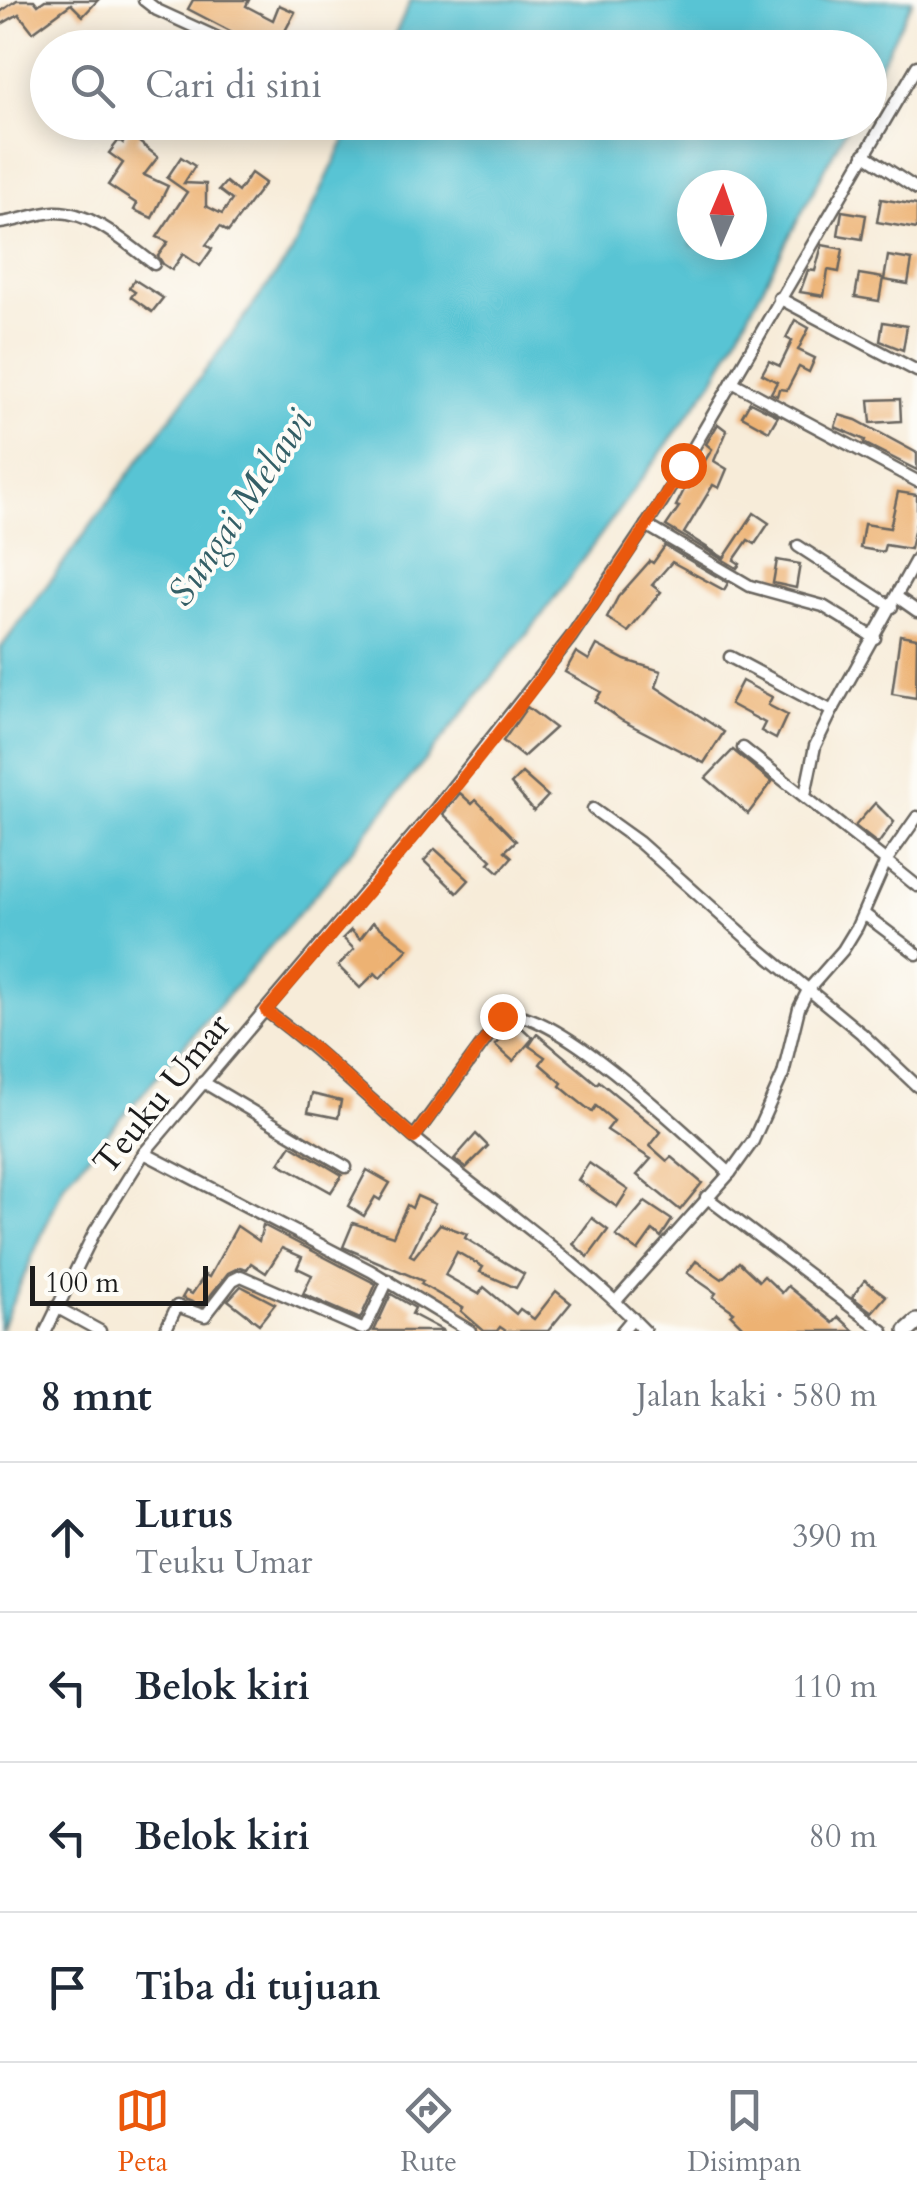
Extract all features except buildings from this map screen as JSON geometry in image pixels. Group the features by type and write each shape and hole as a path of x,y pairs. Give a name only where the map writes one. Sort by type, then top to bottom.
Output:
{"highway":[{"path":"907,1331 917,1322"}],"street":[{"path":"144,0 201,30"},
{"name":"Teuku Umar","path":"887,116 917,66"},
{"name":"Teuku Umar","path":"46,1331 115,1195 144,1153 437,807 571,637 646,526 872,140"},
{"path":"864,154 917,188"},
{"path":"0,223 53,212 71,214 108,231 154,264"},
{"path":"779,298 917,371"},
{"path":"732,382 917,481"},
{"path":"646,526 750,586 823,606 874,638"},
{"path":"798,546 894,602 917,611"},
{"path":"805,795 814,746 917,558"},
{"path":"730,657 832,711"},
{"path":"743,748 917,886"},
{"path":"593,809 639,842 917,1086"},
{"path":"616,1301 730,1173 752,1140 783,1074 808,990 842,950 864,914 886,861 917,817"},
{"path":"864,914 917,954"},
{"path":"266,1011 314,1048 414,1138 616,1301 645,1331"},
{"path":"414,1138 502,1016 517,1013 562,1034 646,1096 730,1173"},
{"path":"204,1082 346,1167"},
{"path":"144,1153 388,1280 470,1331"},
{"path":"706,1197 883,1331"},
{"path":"165,1331 176,1306 205,1316 233,1280 241,1276 362,1329 388,1280"},
{"path":"56,1307 100,1331"},
{"path":"622,1331 633,1318"}],"water":[{"path":"411,0 913,0 887,51 887,30 397,30"},
{"name":"Sungai Melawi","path":"345,140 840,140 714,380 537,622 327,881 64,1184 0,1331 0,649 291,254"}],"route":[{"path":"502,1016 414,1138 314,1048 266,1011 437,807 571,637 683,465"}]}
